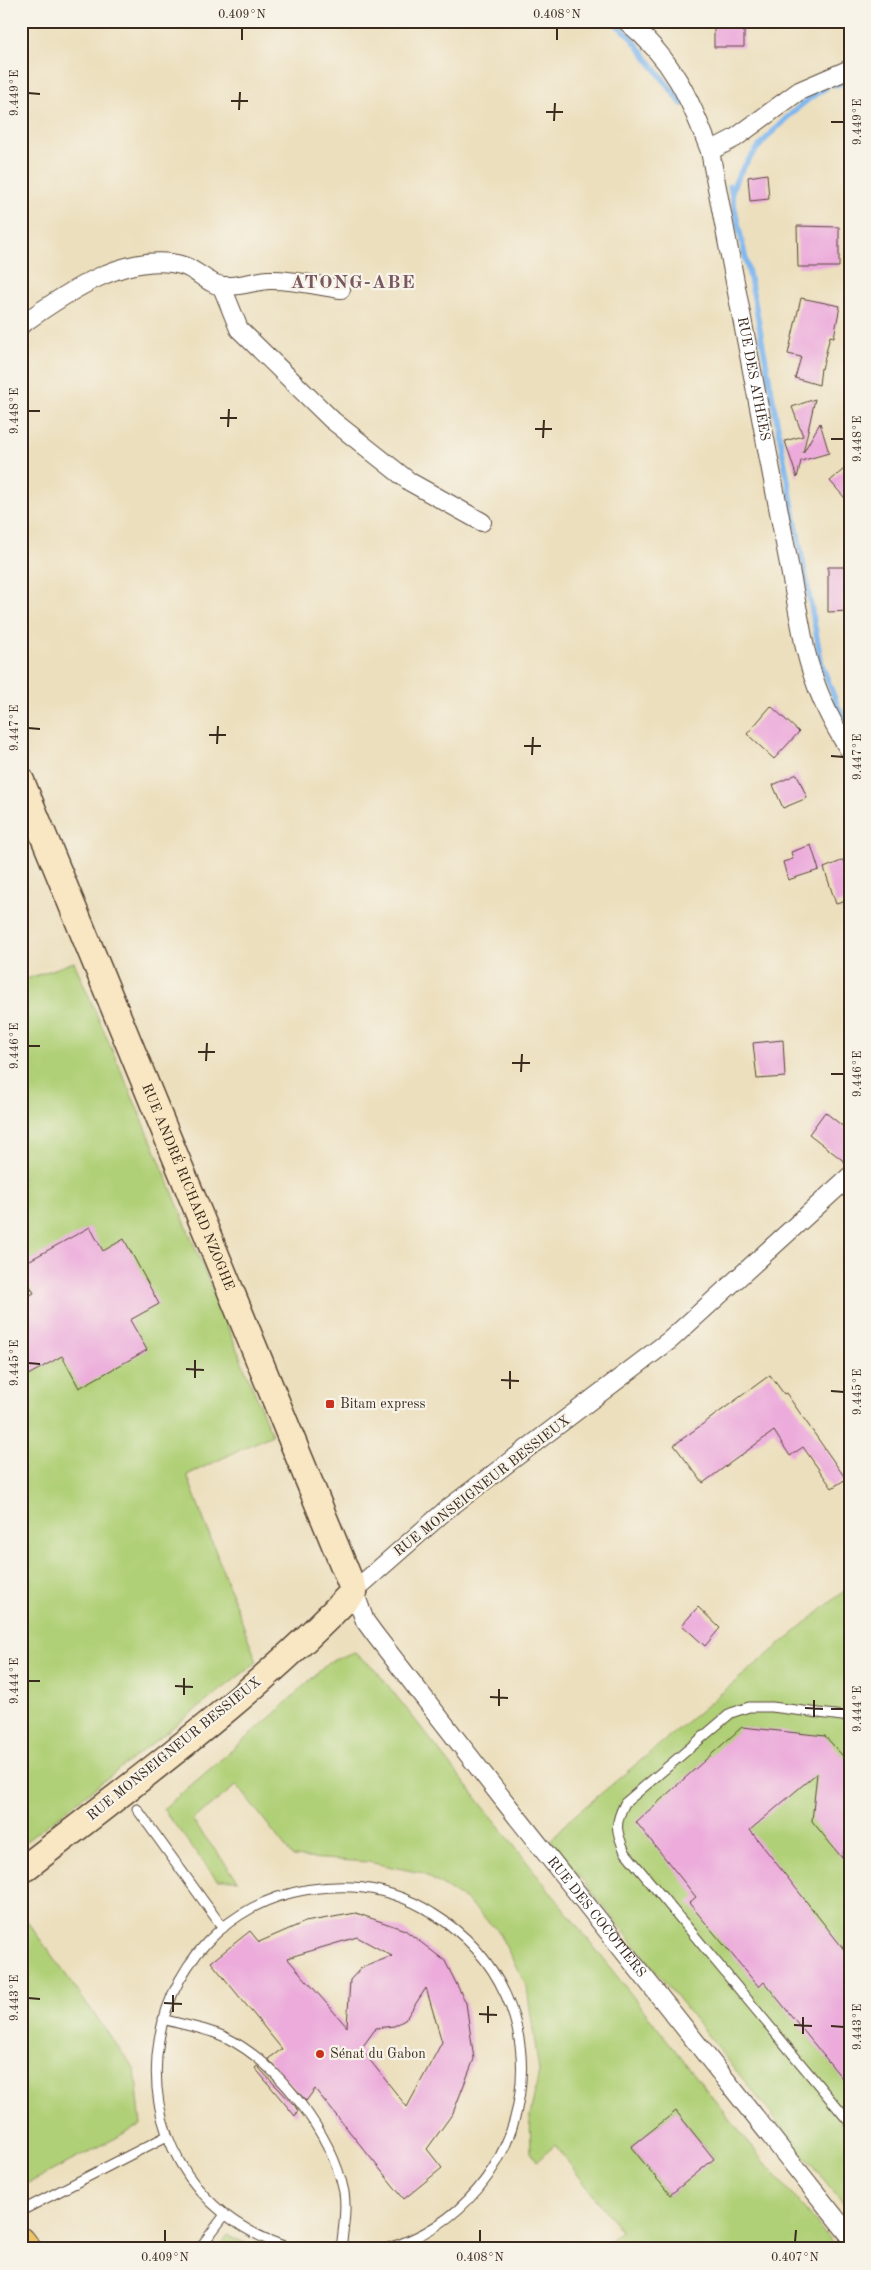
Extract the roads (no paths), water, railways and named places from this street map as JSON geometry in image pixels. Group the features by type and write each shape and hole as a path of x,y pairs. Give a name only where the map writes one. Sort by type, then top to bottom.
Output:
{"main road":[{"path":"21,2241 27,2249"}],"street":[{"name":"RUE DES ATHÉES","path":"626,21 656,48 672,68 698,119 710,151 812,679 830,721 850,751"},
{"path":"710,151 736,138 799,91 850,69"},
{"path":"21,325 57,299 87,284 121,268 147,262 184,266 222,287 271,280 341,289"},
{"path":"222,287 239,329 332,420 410,482 482,522"},
{"name":"RUE ANDRÉ RICHARD NZOGHE","path":"21,782 354,1591"},
{"name":"RUE MONSEIGNEUR BESSIEUX","path":"21,1871 240,1698 315,1632 354,1591 446,1510 670,1340 850,1176"},
{"name":"RUE DES COCOTIERS","path":"354,1591 365,1621 508,1807 850,2236"}],"lane":[{"path":"850,1717 772,1707 749,1707 731,1713 625,1803 618,1817 616,1832 624,1852 850,2124"},
{"path":"137,1810 223,1928"},
{"path":"293,2249 268,2241 224,2216 188,2177 168,2136 160,2112 156,2087 157,2044 163,2019 178,1982 190,1962 223,1928 263,1902 286,1894 320,1887 354,1886 388,1893 420,1905 449,1923 474,1946 495,1974 510,2005 520,2047 522,2072 519,2107 509,2140 495,2167 478,2191 456,2212 432,2230 405,2243 386,2249"},
{"path":"163,2019 223,2036 244,2048 286,2086 316,2126 334,2157 344,2194 344,2228 341,2249"},
{"path":"21,2211 168,2136"},
{"path":"198,2249 224,2216"}],"waterway":[{"path":"612,21 630,36 682,104"},
{"path":"835,85 850,81"},
{"path":"732,192 737,179 757,149 785,119 814,95 826,88"},
{"path":"730,186 754,297 822,665 838,707 850,725"}],"place":[{"name":"Bitam express","path":"330,1404"},
{"name":"Sénat du Gabon","path":"320,2054"}],"district":[{"name":"ATONG-ABE","path":"353,283"}]}
